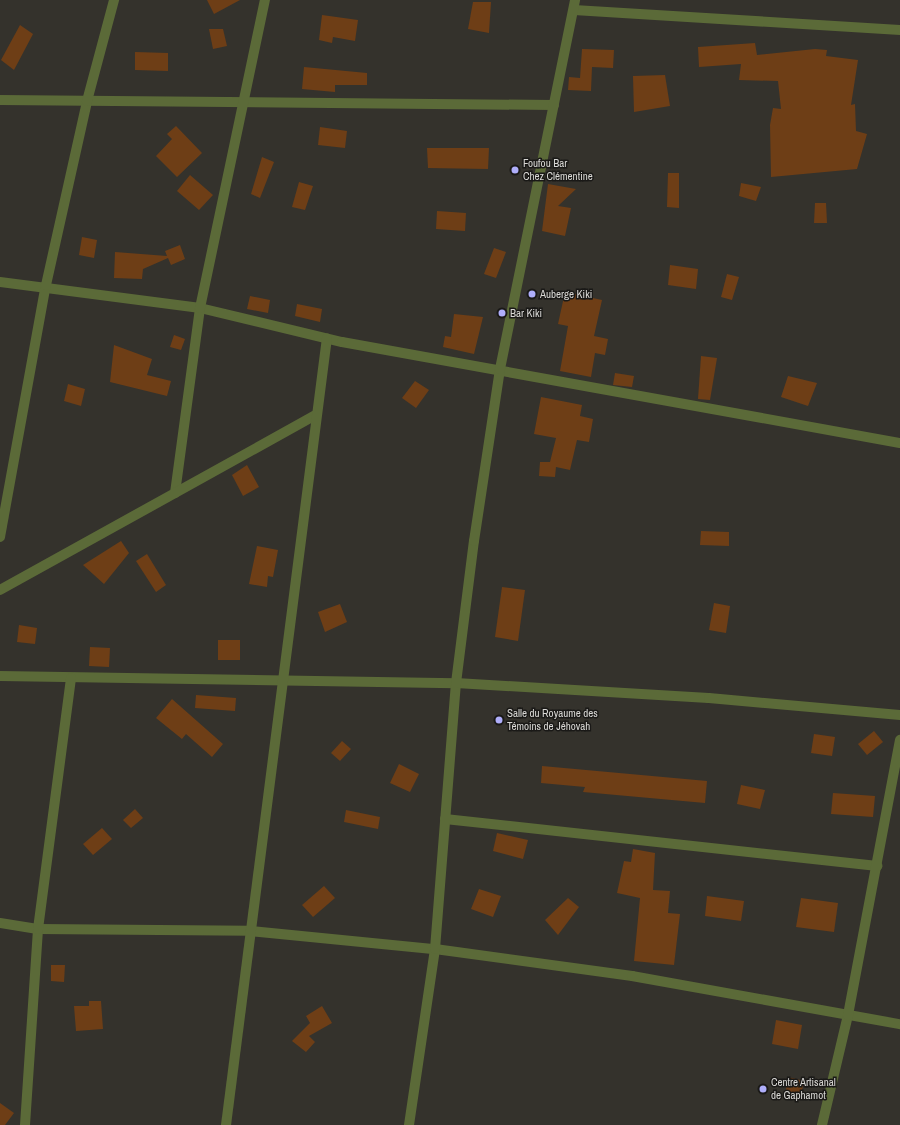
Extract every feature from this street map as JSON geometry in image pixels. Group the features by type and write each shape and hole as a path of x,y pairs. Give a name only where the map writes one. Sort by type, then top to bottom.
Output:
{"street":[{"path":"0,538 46,285 87,101 114,0"},
{"path":"175,493 200,308 265,0"},
{"path":"409,1125 435,949 456,683 500,369 574,5 900,30"},
{"path":"0,100 554,105"},
{"path":"0,282 46,285 200,308 327,338 900,443"},
{"path":"226,1125 281,683 327,338"},
{"path":"0,590 316,415"},
{"path":"0,676 281,683 456,683 709,698 900,715"},
{"path":"25,1125 38,929 71,678"},
{"path":"822,1125 848,1015 900,740"},
{"path":"445,820 877,866"},
{"path":"0,923 38,929 250,931 435,949 632,976 900,1024"}],"building":[{"path":"207,0 240,0 214,14"},
{"path":"473,2 491,2 489,33 468,29"},
{"path":"322,15 358,20 355,41 333,37 332,43 319,40"},
{"path":"20,25 33,34 14,70 1,60"},
{"path":"209,29 223,29 227,46 213,49"},
{"path":"755,43 757,55 815,49 827,50 826,56 858,60 851,105 855,104 856,131 867,134 857,169 771,177 770,125 773,108 781,109 778,81 739,80 741,64 699,67 698,47"},
{"path":"582,49 614,50 613,68 592,67 591,91 568,90 569,77 580,78"},
{"path":"135,52 168,53 168,71 135,70"},
{"path":"304,67 367,73 367,85 335,85 335,92 302,89"},
{"path":"665,75 670,106 634,112 633,76"},
{"path":"176,126 202,153 177,177 156,156 172,139 167,134"},
{"path":"320,127 347,131 345,148 318,145"},
{"path":"427,148 489,148 488,169 428,168"},
{"path":"262,157 274,162 260,198 251,194"},
{"path":"668,173 679,173 679,208 667,207"},
{"path":"190,175 213,195 199,210 177,191"},
{"path":"299,182 313,186 305,210 292,207"},
{"path":"741,183 761,187 756,201 739,196"},
{"path":"548,184 576,189 558,206 571,208 565,236 542,231"},
{"path":"815,203 826,203 827,223 814,223"},
{"path":"437,211 466,213 465,231 436,229"},
{"path":"82,237 97,240 94,258 79,255"},
{"path":"180,245 185,259 171,265 168,258 143,269 142,279 114,278 115,252 167,256 165,251"},
{"path":"494,248 506,252 496,278 484,274"},
{"path":"670,265 698,269 696,289 668,285"},
{"path":"727,274 739,277 732,300 721,297"},
{"path":"565,292 602,300 594,336 608,339 605,355 595,353 591,377 560,371 568,326 558,324"},
{"path":"250,296 270,300 268,313 247,309"},
{"path":"297,304 322,309 320,322 295,316"},
{"path":"454,314 483,317 474,354 443,347 445,336 451,337"},
{"path":"174,335 185,339 181,350 170,347"},
{"path":"114,345 152,359 147,375 171,381 167,396 110,382"},
{"path":"701,356 717,358 710,400 698,399"},
{"path":"615,373 634,376 632,387 613,385"},
{"path":"788,376 817,383 808,406 781,397"},
{"path":"415,381 429,390 416,408 402,398"},
{"path":"68,384 85,389 81,406 64,401"},
{"path":"541,397 582,405 580,416 593,419 589,442 577,440 570,470 556,467 555,477 539,476 540,462 550,462 556,438 534,434"},
{"path":"247,465 259,487 243,496 232,475"},
{"path":"701,531 729,532 729,546 700,545"},
{"path":"121,541 129,553 104,584 83,565"},
{"path":"257,546 278,550 273,577 268,576 267,587 249,584"},
{"path":"147,554 166,585 156,592 136,561"},
{"path":"502,587 525,590 518,641 495,637"},
{"path":"714,603 730,606 726,633 709,630"},
{"path":"340,604 347,622 325,632 318,612"},
{"path":"19,625 37,628 35,644 17,642"},
{"path":"218,640 240,640 240,660 218,660"},
{"path":"90,647 110,648 109,667 89,666"},
{"path":"196,695 236,698 235,711 195,708"},
{"path":"172,699 223,744 212,757 186,734 182,739 156,718"},
{"path":"874,731 883,742 867,755 858,744"},
{"path":"814,734 835,737 832,756 811,753"},
{"path":"342,741 351,749 340,761 331,753"},
{"path":"399,764 419,774 410,792 390,783"},
{"path":"542,766 707,781 705,803 583,792 585,787 541,783"},
{"path":"741,785 765,790 760,809 737,804"},
{"path":"833,793 875,796 873,817 831,814"},
{"path":"135,809 143,818 131,828 123,820"},
{"path":"346,810 380,817 378,829 344,822"},
{"path":"102,828 112,839 93,855 83,844"},
{"path":"497,833 528,840 523,859 493,851"},
{"path":"633,849 655,853 653,890 670,891 668,913 680,914 674,965 634,961 640,898 617,893 624,861 631,862"},
{"path":"324,886 335,898 313,917 302,905"},
{"path":"479,889 501,896 493,917 471,909"},
{"path":"707,896 744,901 741,921 705,916"},
{"path":"568,898 579,907 558,935 545,920"},
{"path":"801,898 838,903 834,932 796,927"},
{"path":"51,965 65,965 64,982 51,981"},
{"path":"89,1001 101,1001 103,1029 76,1031 74,1006 89,1006"},
{"path":"322,1006 332,1023 309,1036 315,1042 306,1052 292,1041 310,1023 306,1016"},
{"path":"776,1020 802,1025 798,1049 772,1044"},
{"path":"788,1077 804,1081 800,1099 785,1096"},
{"path":"0,1103 14,1113 5,1125 0,1125"}],"place":[{"name":"Foufou Bar Chez Clémentine","path":"515,170"},
{"name":"Auberge Kiki","path":"532,294"},
{"name":"Bar Kiki","path":"502,313"},
{"name":"Salle du Royaume des Témoins de Jéhovah","path":"499,720"},
{"name":"Centre Artisanal de Gaphamot","path":"763,1089"}]}
